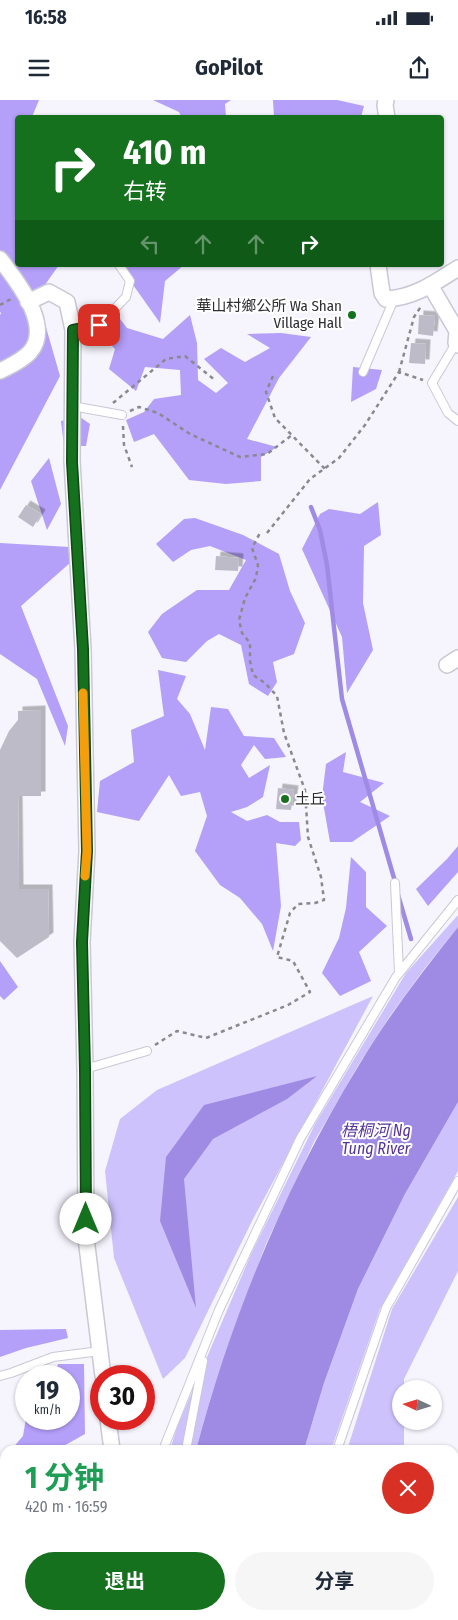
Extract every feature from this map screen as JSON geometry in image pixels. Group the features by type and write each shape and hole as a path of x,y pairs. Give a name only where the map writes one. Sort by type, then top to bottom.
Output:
{"street":[{"path":"386,100 387,115"},
{"path":"0,259 18,284 38,325 36,343 25,357 0,370"},
{"path":"378,267 382,293 386,299 394,299 433,290 458,268"},
{"path":"433,290 457,331 457,344"},
{"path":"28,302 49,292 67,302 73,330 72,462 83,649 87,851 82,942 86,1238 102,1365"},
{"path":"109,1430 111,1445"}],"lane":[{"path":"73,330 99,325 126,297 130,281 120,267"},
{"path":"363,372 394,299"},
{"path":"457,344 432,383 448,413 458,421"},
{"path":"72,406 122,416"},
{"path":"395,883 399,973"},
{"path":"165,1445 219,1310 300,1139 399,973 458,900"},
{"path":"85,1069 147,1051"},
{"path":"339,1445 386,1308 458,1181"},
{"path":"187,1445 206,1342"},
{"path":"0,1376 53,1357 100,1351"}],"path":[{"path":"267,533 310,480 339,458 365,424 399,372 414,318 433,290"},
{"path":"103,412 166,359 185,356 215,380"},
{"path":"399,372 432,383"},
{"path":"272,376 266,392 275,418 325,469"},
{"path":"132,467 124,445 122,416 139,407 158,413 190,434 240,457 267,454 292,435"},
{"path":"147,1051 177,1031 206,1038 288,1005 310,992 292,960 278,957 290,913 298,904 315,903 324,900 322,877 308,837 305,790 284,733 277,696 265,683 253,675 250,661 250,643 242,633 239,620 245,598 256,578 258,565 252,548 261,531"}],"shaded area":[{"path":"0,100 39,100 33,115 15,115 15,267 58,267 37,296 60,376 0,490"},
{"path":"153,100 231,100 225,104 226,115 180,115 179,112"},
{"path":"273,100 337,100 364,106 362,115 274,115"},
{"path":"120,267 182,267 165,281 160,323"},
{"path":"113,310 127,328 163,339 190,315 197,343 198,380 216,393 228,383 204,359 221,348 245,362 270,348 247,334 281,333 311,337 279,378 247,439 277,447 261,457 261,481 226,484 189,480 154,434 134,442 126,420 144,412 154,399 181,395 180,370 145,367 136,391 109,369 115,349 91,325"},
{"path":"353,367 382,370 376,389 351,402"},
{"path":"80,417 90,424 86,446 64,446 61,421"},
{"path":"49,458 61,504 47,530 31,481"},
{"path":"378,502 381,535 364,546 363,603 373,650 347,693 342,637 302,549 320,514 329,509 360,514"},
{"path":"195,518 243,535 279,554 290,591 305,623 294,654 273,662 277,682 268,696 249,684 241,645 219,634 207,641 186,662 162,658 148,632 162,614 197,590 229,590 246,560 210,546 191,550 173,562 156,544 184,519"},
{"path":"0,543 87,548 21,606 68,726 65,746 37,679 0,654"},
{"path":"158,670 186,676 177,699 190,714 205,750 211,707 228,709 244,736 274,738 286,757 265,759 254,745 241,765 249,778 270,765 263,797 247,807 231,812 247,821 267,815 280,822 299,822 301,840 295,846 276,843 281,906 273,951 262,924 240,898 220,885 195,851 207,816 200,792 181,796 169,775 139,821 97,812 100,781 134,762 131,730 164,716"},
{"path":"346,752 343,772 384,783 360,802 390,816 352,842 330,842 322,797 326,764"},
{"path":"458,846 458,872 428,906 416,889"},
{"path":"351,857 366,872 366,907 387,926 359,952 371,981 340,996 322,973 339,938 346,908"},
{"path":"458,915 458,927 390,1016 359,1064 314,1142 266,1244 239,1315 210,1400 197,1445 172,1445 177,1427 252,1252 315,1124 406,973"},
{"path":"0,961 18,987 4,1000 0,996"},
{"path":"373,996 252,1221 185,1358 163,1379 114,1258 105,1171 120,1119 157,1090"},
{"path":"458,1102 458,1171 380,1309 333,1445 305,1445 324,1383 358,1289 405,1194"},
{"path":"458,1197 458,1271 404,1380 392,1380 392,1430 404,1430 404,1445 349,1445 392,1309"},
{"path":"66,1329 68,1338 26,1348 0,1357 0,1330"},
{"path":"84,1364 85,1434 65,1445 15,1445 23,1436 24,1430 80,1430 80,1365 58,1365"}],"water":[{"name":"梧桐河 Ng Tung River","path":"458,927 458,1102 405,1194 358,1289 324,1383 305,1445 197,1445 226,1350 244,1300 285,1204 308,1156 359,1065 394,1011"},
{"path":"317,1076 287,1099 213,1139 184,1179 196,1308 160,1221 166,1157 204,1105"}],"building":[{"path":"419,315 435,316 433,336 418,334"},
{"path":"411,343 426,344 425,364 409,363"},
{"path":"26,505 41,514 33,527 18,517"},
{"path":"216,556 239,558 238,571 215,570"},
{"path":"41,710 41,796 18,796 19,889 48,889 49,937 17,958 0,941 0,750 9,731 18,720 18,711"},
{"name":"土丘","path":"278,788 294,790 291,810 276,809"}],"waterway":[{"path":"311,507 320,530 327,565 342,699 396,885"},
{"path":"398,895 411,939"}],"slow traffic":[{"path":"83,693 87,851 85,876"}],"place":[{"name":"華山村鄉公所 Wa Shan Village Hall","path":"352,315"},
{"name":"土丘","path":"285,799"}],"route":[{"path":"86,1219 82,942 87,851 81,596 72,462 73,330 99,325"}]}
